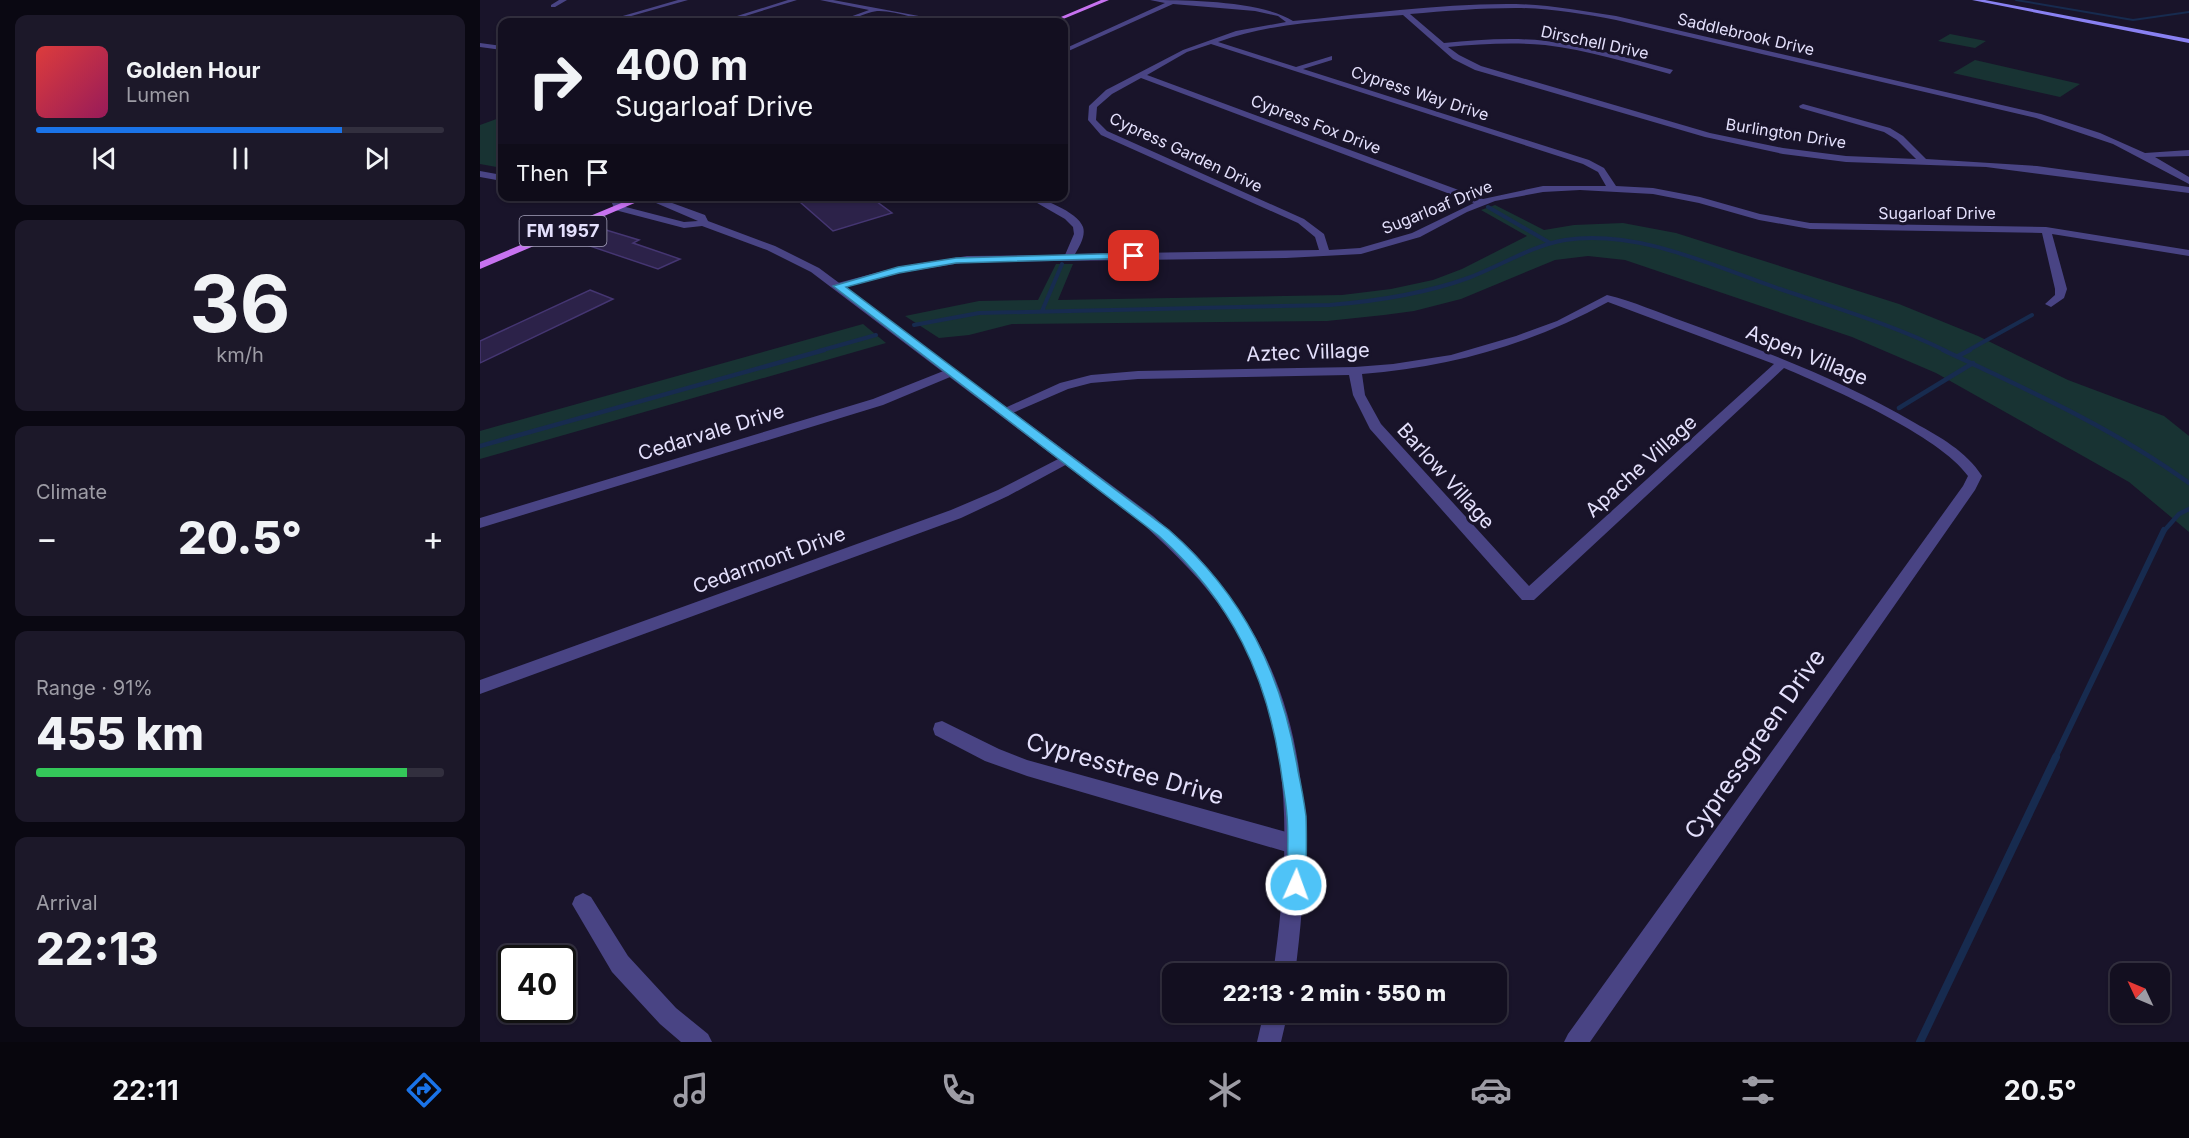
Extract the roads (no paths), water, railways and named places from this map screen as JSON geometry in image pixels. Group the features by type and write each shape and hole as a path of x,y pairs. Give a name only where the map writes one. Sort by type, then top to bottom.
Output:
{"main road":[{"path":"1062,18 1106,0"},
{"path":"1975,0 1997,2 2189,39"},
{"name":"FM 1957","path":"480,255 619,202"},
{"name":"FM 1957","path":"480,266 619,202"}],"street":[{"path":"553,6 564,0"},
{"path":"620,18 685,0"},
{"path":"734,18 794,0"},
{"path":"824,0 926,18"},
{"path":"1153,0 1255,9 1282,16 1292,23"},
{"path":"1068,49 1170,3"},
{"name":"Saddlebrook Drive","path":"1209,41 1251,29 1292,23 1518,3 1608,17 1998,106 2083,130 2146,155 2189,181"},
{"path":"851,18 878,9"},
{"name":"Burlington Drive","path":"1405,13 1462,60 1485,71 1732,141 1818,156 2037,168 2189,190"},
{"name":"Cypress Way Drive","path":"1209,41 1586,162 1601,170 1612,187"},
{"name":"Cypress Garden Drive","path":"1209,41 1109,92 1097,102 1091,114 1097,128 1114,139 1300,221 1320,236 1325,253"},
{"name":"Dirschell Drive","path":"1443,45 1493,41 1555,45 1670,72"},
{"path":"480,45 498,47"},
{"path":"1296,69 1329,58"},
{"name":"Cypress Fox Drive","path":"1141,75 1481,202"},
{"path":"1803,106 1887,130 1900,138 1924,162"},
{"path":"2146,155 2189,153"},
{"path":"480,174 498,177"},
{"name":"Sugarloaf Drive","path":"838,286 887,272 950,261 1361,251 1402,241 1481,202 1543,189 1612,187 1682,196 1759,217 1810,226 2046,230 2189,253"},
{"path":"657,201 702,217 703,223"},
{"path":"1038,201 1078,225 1079,234 1069,257"},
{"path":"619,202 684,225 703,223 778,251 815,270 1164,533 1187,553 1214,584 1242,625 1266,675 1283,730 1294,792 1298,845 1296,885 1285,963"},
{"path":"2046,230 2061,289 2060,296 2051,304"},
{"name":"Aspen Village","path":"1607,298 1838,386 1892,414 1956,454 1969,466 1975,476"},
{"name":"Aztec Village","path":"1003,412 1064,386 1091,380 1138,375 1355,371 1393,368 1485,350 1561,323 1607,298"},
{"name":"Apache Village","path":"1528,596 1782,364"},
{"name":"Barlow Village","path":"1355,371 1359,395 1375,426 1528,596"},
{"name":"Cedarvale Drive","path":"480,523 878,402 951,372"},
{"name":"Cedarmont Drive","path":"480,687 956,514 1003,493 1066,459"},
{"name":"Cypressgreen Drive","path":"1576,1042 1970,487 1975,476"},
{"name":"Cypresstree Drive","path":"942,729 992,755 1027,768 1298,845"},
{"path":"583,904 620,964 668,1016 700,1042"},
{"path":"1269,1042 1273,1023"}],"waterway":[{"path":"2016,0 2133,20 2189,12"},
{"path":"1488,207 1550,243"},
{"path":"914,325 979,313 1330,305 1365,301 1434,288 1468,278 1528,251 1552,243 1592,238 1647,245 1702,260 1885,325 1946,351"},
{"path":"1042,311 1062,264"},
{"path":"1967,351 2032,315"},
{"path":"819,351 876,335"},
{"path":"480,446 824,350"},
{"path":"1943,350 1972,364"},
{"path":"1958,356 1970,350"},
{"path":"1899,408 1972,364"},
{"path":"1972,364 2100,427 2189,483"},
{"path":"2163,532 2179,514 2189,509"},
{"path":"2055,758 2163,532"},
{"path":"1920,1042 2056,757"}]}
